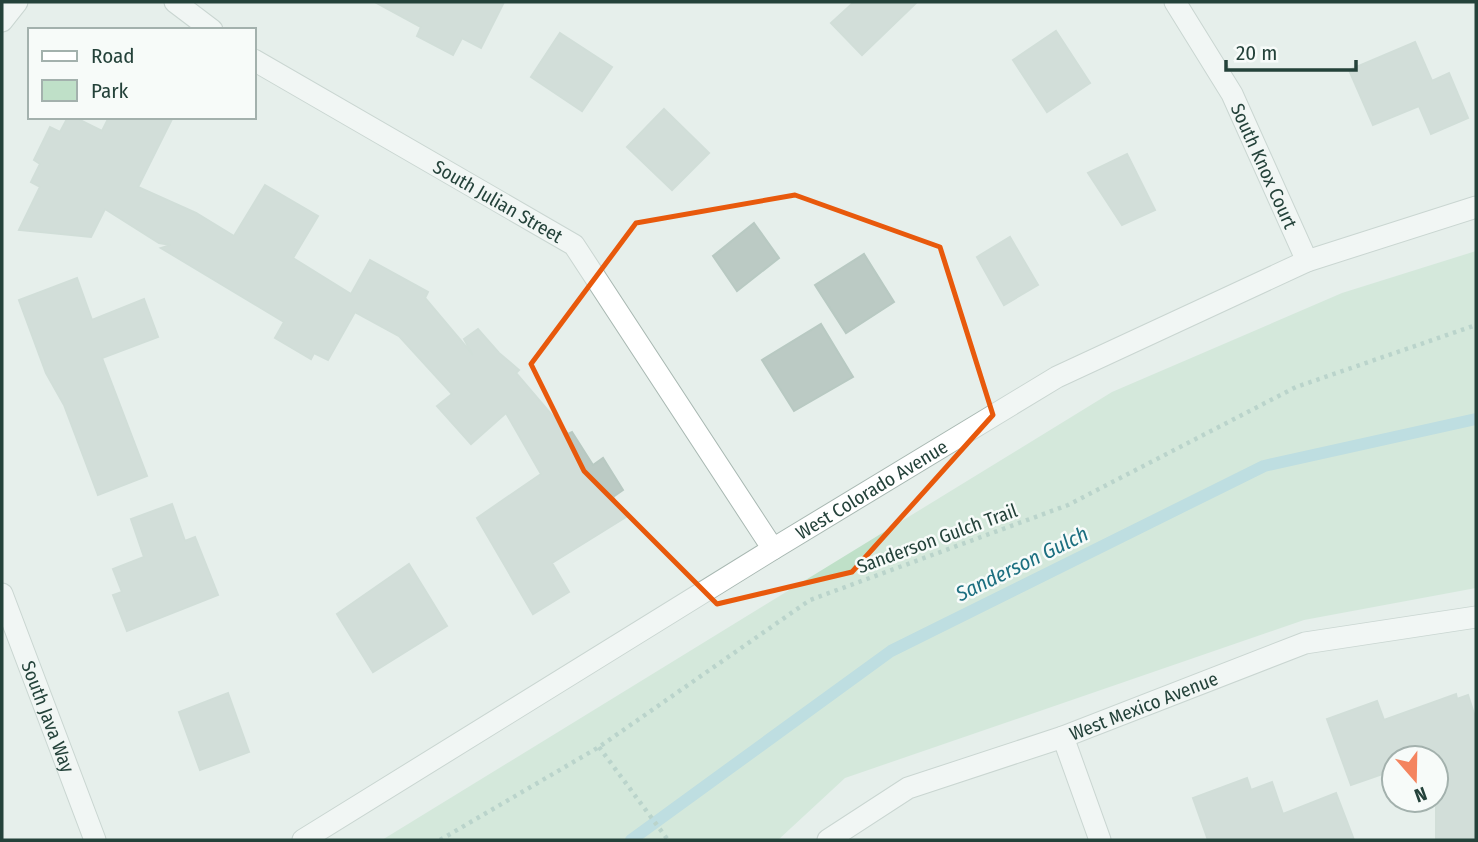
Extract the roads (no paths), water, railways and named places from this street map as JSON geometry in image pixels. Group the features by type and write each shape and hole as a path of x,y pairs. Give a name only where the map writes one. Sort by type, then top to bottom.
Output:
{"street":[{"path":"2,21 17,2"},
{"path":"174,2 209,28"},
{"name":"South Knox Court","path":"1175,2 1232,94 1307,261"},
{"name":"South Julian Street","path":"256,61 574,245 773,549"},
{"name":"West Colorado Avenue","path":"303,840 1057,377 1307,261 1476,207"},
{"name":"South Java Way","path":"2,594 95,840"},
{"name":"West Mexico Avenue","path":"828,840 908,788 1063,737 1305,643 1476,617"},
{"path":"1063,737 1100,840"}],"waterway":[{"name":"Sanderson Gulch","path":"631,840 891,651 1264,466 1476,419"}]}
